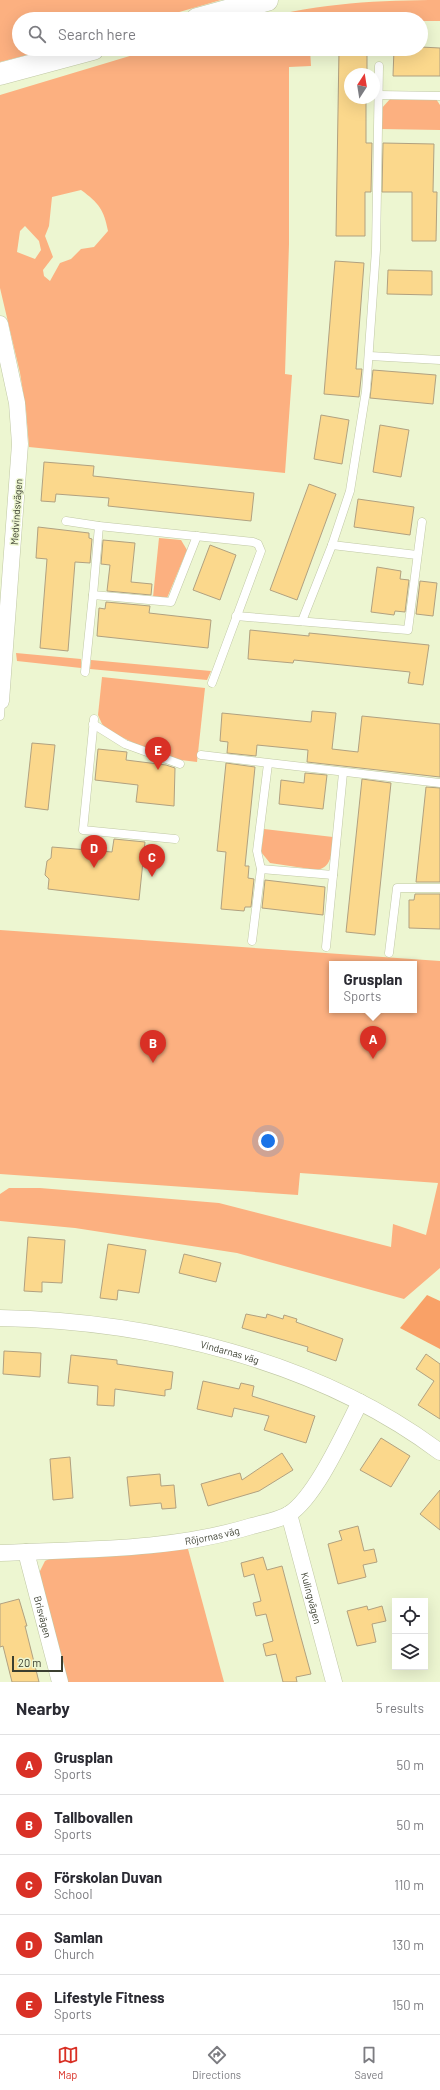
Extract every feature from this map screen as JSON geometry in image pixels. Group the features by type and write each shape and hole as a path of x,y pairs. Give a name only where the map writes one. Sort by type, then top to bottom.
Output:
{"street":[{"path":"223,12 267,0"},
{"path":"0,74 67,56"},
{"name":"Medvindsvägen","path":"0,324 17,403 20,444 0,708"},
{"name":"Vindarnas väg","path":"0,1318 58,1321 166,1336 206,1346 289,1371 330,1387 360,1402 403,1426 440,1452"},
{"name":"Röjornas väg","path":"0,1553 152,1545 188,1541 241,1530 289,1514 303,1501 313,1488 360,1402"},
{"name":"Kulingvägen","path":"289,1514 334,1682"},
{"name":"Brisvägen","path":"26,1552 60,1682"}],"lane":[{"path":"380,95 440,96"},
{"path":"302,621 332,545 353,479 370,356 378,212 379,104"},
{"path":"370,356 440,360"},
{"path":"66,521 99,526 253,542 258,544 261,551 212,683"},
{"path":"236,616 408,630 422,522"},
{"path":"85,672 99,526"},
{"path":"93,595 171,602 196,536"},
{"path":"332,545 418,555"},
{"path":"175,839 83,830 93,722 125,744 180,764"},
{"path":"201,755 343,773 440,783"},
{"path":"252,941 261,869 257,851 268,764"},
{"path":"326,947 343,773"},
{"path":"261,869 333,875"},
{"path":"389,953 398,888 440,888"}],"shaded area":[{"path":"0,0 221,0 179,12 12,12 12,56 23,56 0,62"},
{"path":"440,0 440,21 428,21 428,12 292,12 328,6 395,1"},
{"path":"130,56 310,56 311,66 289,67 289,244 285,374 292,375 285,473 29,447 26,410 20,373 0,288 0,95","holes":["81,190 100,208 105,218 108,231 94,247 81,249 71,259 60,263 50,281 44,276 43,270 53,257 45,236 49,226 52,197","25,226 39,241 41,250 35,259 17,252 20,231"]},
{"path":"391,98 436,99 440,105 440,130 381,129 381,109"},
{"path":"159,538 181,540 187,550 167,598 153,597"},
{"path":"16,653 81,659 81,668 17,661"},
{"path":"91,660 211,671 207,680 90,669"},
{"path":"102,677 205,688 197,762 165,758 111,732 102,724 98,715"},
{"path":"264,829 333,837 332,852 329,862 317,870 270,863 261,852"},
{"path":"0,930 440,961 440,1268 404,1299 237,1253 75,1228 0,1221 0,1194 9,1188 40,1188 219,1203 391,1247 393,1224 426,1235 438,1183 300,1173 298,1195 0,1174"},
{"path":"427,1295 440,1301 440,1349 400,1328"},
{"path":"188,1549 224,1682 67,1682 39,1573 45,1561 53,1557"}],"building":[{"path":"428,47 440,48 440,76 393,76 394,56 428,56"},
{"path":"339,56 367,56 367,68 344,68 344,104 366,104 366,143 372,143 371,192 365,192 365,236 336,236"},
{"path":"383,143 434,144 433,192 437,192 436,241 412,241 412,192 382,192"},
{"path":"335,261 364,263 356,369 362,369 359,397 324,394"},
{"path":"388,270 432,271 432,295 387,294"},
{"path":"373,370 436,375 433,404 370,398"},
{"path":"321,415 349,420 342,464 314,459"},
{"path":"380,425 409,430 401,477 373,472"},
{"path":"44,462 94,466 93,476 254,493 251,521 108,506 109,498 56,494 55,502 41,501"},
{"path":"309,484 336,494 297,600 270,590"},
{"path":"358,499 414,507 410,535 354,527"},
{"path":"38,527 89,533 89,538 92,539 90,563 75,562 68,651 40,648 47,559 36,558"},
{"path":"103,540 135,543 131,582 152,584 151,595 107,591 110,565 101,564"},
{"path":"210,545 236,555 220,600 193,590"},
{"path":"377,567 401,571 400,579 409,580 405,612 395,611 394,615 371,612"},
{"path":"420,581 437,583 433,616 416,614"},
{"path":"106,602 150,606 149,613 211,620 208,648 97,636 99,608 105,609"},
{"path":"250,630 309,636 309,633 429,645 423,685 408,683 410,672 294,660 293,663 248,659"},
{"path":"312,711 336,713 332,749 358,752 362,716 440,724 440,777 307,762 308,750 257,745 256,756 227,753 228,742 220,741 222,713 311,722"},
{"path":"32,743 55,745 48,810 25,807"},
{"path":"98,749 127,752 126,760 166,765 175,768 174,806 136,802 138,785 95,780"},
{"path":"226,763 255,767 245,866 249,866 248,878 254,879 251,907 245,907 244,911 221,909 226,852 217,851"},
{"path":"305,773 327,775 323,809 279,804 281,780 304,783"},
{"path":"362,779 391,783 375,935 346,932"},
{"path":"426,787 440,788 440,882 416,882"},
{"path":"114,839 145,842 139,900 48,889 49,879 45,875 47,861 51,858 52,847 112,852"},
{"path":"265,880 325,887 323,915 262,908"},
{"path":"415,894 440,894 440,929 409,928 409,900 414,900"},
{"path":"28,1237 65,1240 62,1283 42,1282 42,1292 24,1291"},
{"path":"108,1244 146,1250 139,1293 118,1290 117,1300 100,1298"},
{"path":"184,1254 221,1263 216,1282 179,1273"},
{"path":"246,1314 266,1318 267,1314 283,1319 284,1315 297,1319 296,1322 343,1339 336,1361 307,1351 308,1347 242,1328"},
{"path":"4,1351 41,1353 40,1377 3,1374"},
{"path":"426,1354 440,1364 440,1419 418,1405 434,1381 416,1369"},
{"path":"71,1355 117,1360 117,1364 173,1372 171,1389 165,1390 165,1396 115,1389 114,1406 97,1405 98,1386 68,1383"},
{"path":"203,1381 239,1389 241,1383 254,1386 252,1396 315,1416 306,1443 264,1430 269,1416 234,1408 232,1417 197,1409"},
{"path":"381,1438 410,1456 391,1487 360,1470"},
{"path":"282,1453 293,1470 259,1491 208,1506 201,1484 240,1473 242,1480"},
{"path":"70,1457 73,1498 53,1500 50,1459"},
{"path":"160,1474 161,1486 174,1485 176,1508 162,1509 161,1503 130,1506 127,1477"},
{"path":"440,1490 440,1530 420,1514"},
{"path":"358,1526 364,1551 374,1549 377,1562 363,1565 366,1577 338,1584 328,1544 342,1540 339,1531"},
{"path":"263,1557 267,1570 282,1566 311,1674 296,1677 297,1682 283,1682 276,1654 266,1656 263,1644 273,1641 266,1614 256,1616 253,1603 261,1601 254,1574 244,1577 241,1563"},
{"path":"19,1599 27,1626 25,1626 39,1682 12,1682 3,1646 0,1647 0,1604"},
{"path":"367,1606 368,1610 382,1606 386,1621 372,1624 376,1642 357,1646 347,1611"}],"place":[{"name":"Lifestyle Fitness","path":"158,770"},
{"name":"Samlan","path":"94,868"},
{"name":"Förskolan Duvan","path":"152,877"},
{"name":"Grusplan","path":"373,1059"},
{"name":"Tallbovallen","path":"153,1063"}]}
